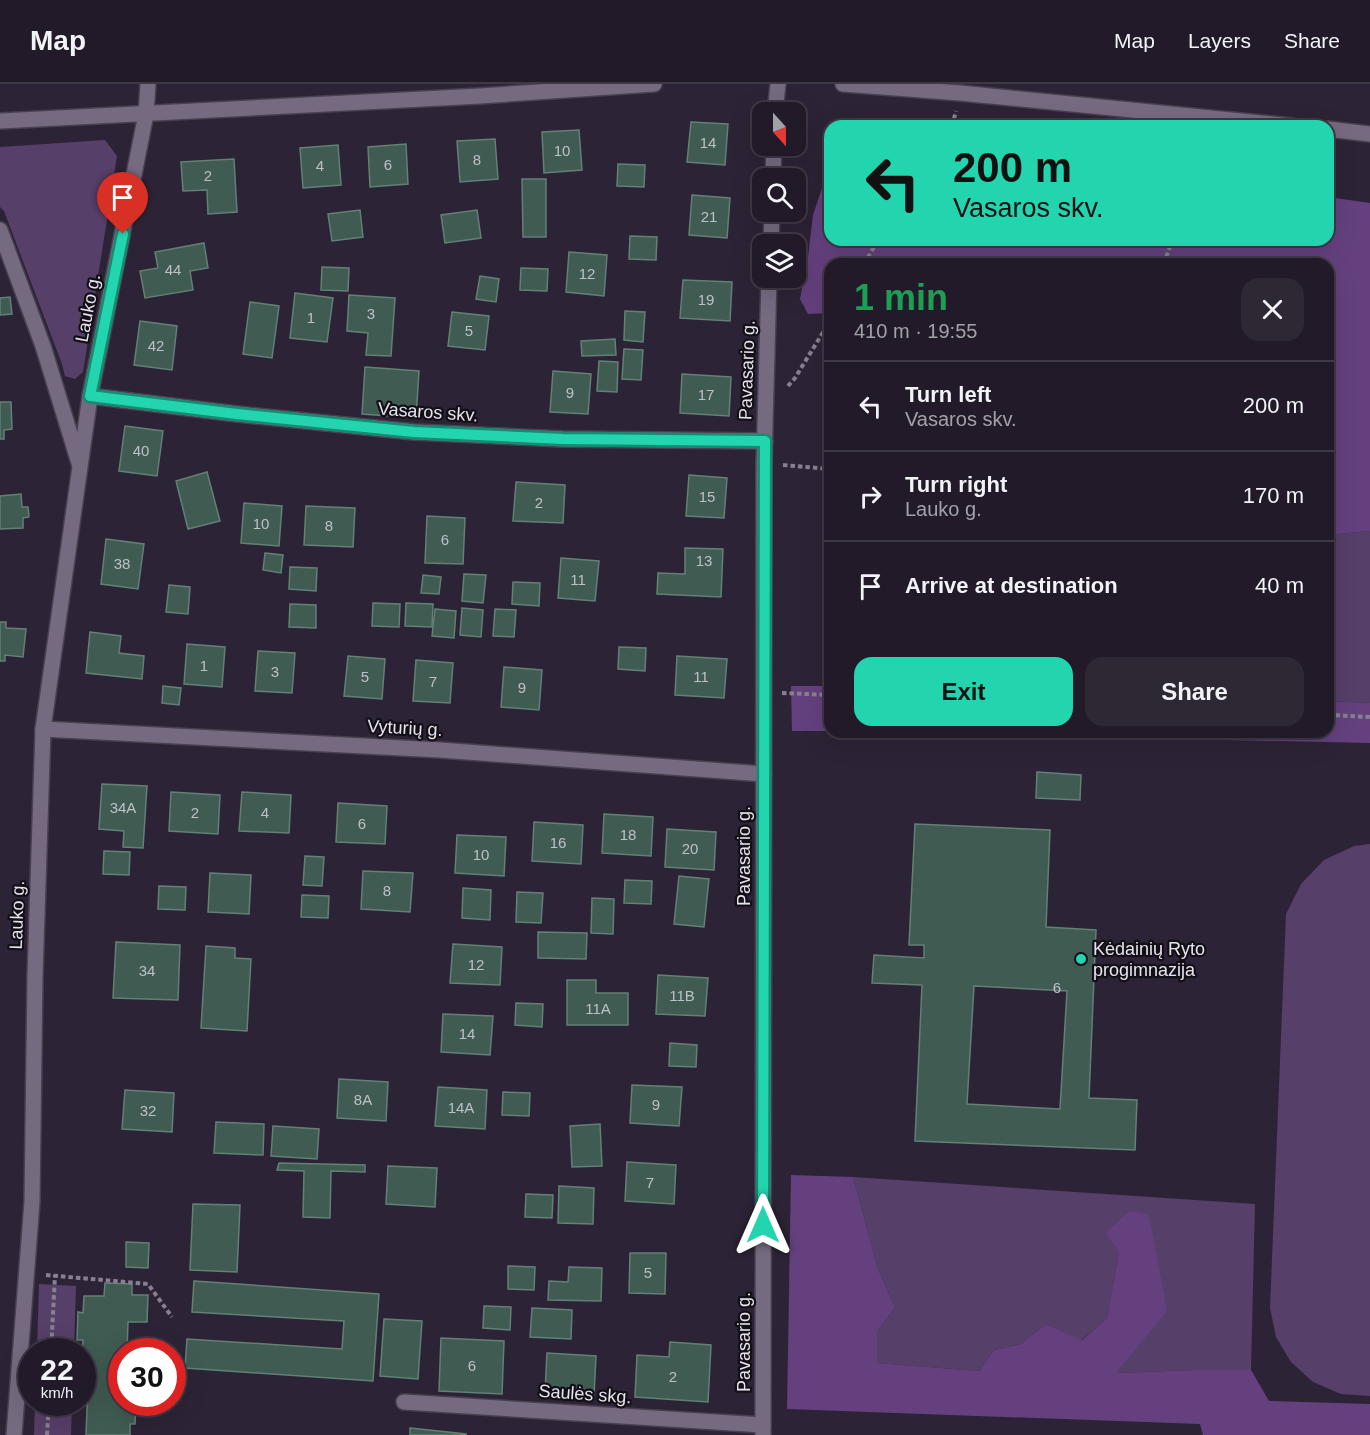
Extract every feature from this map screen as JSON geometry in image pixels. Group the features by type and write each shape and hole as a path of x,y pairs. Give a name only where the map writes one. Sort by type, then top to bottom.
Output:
{"street":[{"name":"Lauko g.","path":"9,1425 32,1202 35,976 43,729 90,396 146,114 147,84"},
{"path":"0,121 146,114 479,90 654,84"},
{"path":"776,102 778,84"},
{"path":"843,84 971,94 1233,120"},
{"path":"1334,130 1370,134"},
{"name":"Lauko g.","path":"0,230 43,346 81,470"},
{"name":"Pavasario g.","path":"763,1430 764,463 769,288"},
{"name":"Vasaros skv.","path":"90,396 414,432 563,439 765,441"},
{"name":"Vyturių g.","path":"43,729 440,750 764,774"},
{"name":"Saulės skg.","path":"404,1402 763,1430"}],"path":[{"path":"765,410 795,378 824,331"},
{"path":"764,463 824,468"},
{"path":"764,693 824,695"},
{"path":"1334,715 1370,717"},
{"path":"52,1338 55,1275 148,1284 172,1317"},
{"path":"47,1435 48,1416"}],"shaded area":[{"path":"105,140 117,156 83,372 75,379 65,376 4,211 0,207 0,147"},
{"path":"824,182 824,246 1334,246 1334,198 1370,203 1370,531 1334,534 1334,258 824,258 824,313 808,314 800,299 802,288 806,288 813,215"},
{"path":"1370,531 1370,703 1334,701 1334,534"},
{"path":"791,686 824,686 824,731 792,731"},
{"path":"1334,701 1370,703 1370,743 1135,738 1334,738"},
{"path":"1370,844 1370,1396 1341,1394 1313,1382 1291,1362 1276,1337 1270,1308 1286,914 1301,884 1324,860 1354,846"},
{"path":"791,1175 853,1177 878,1269 895,1307 877,1332 877,1363 979,1371 994,1350 1021,1344 1046,1324 1082,1340 1107,1319 1119,1252 1106,1233 1129,1211 1149,1215 1167,1311 1116,1373 1251,1370 1269,1401 1370,1404 1370,1435 1203,1435 1200,1424 787,1409"},
{"path":"853,1177 1255,1204 1251,1370 1116,1373 1119,1252 1107,1320 1081,1340 1046,1324 1021,1344 994,1350 979,1371 876,1363 877,1332 895,1307 878,1269"},
{"path":"39,1284 76,1286 74,1338 37,1338"},
{"path":"35,1416 72,1416 71,1435 34,1435"}],"building":[{"path":"691,122 728,124 725,165 687,162"},
{"path":"579,130 582,170 544,173 542,132"},
{"path":"495,139 498,179 460,182 457,141"},
{"path":"406,144 408,184 370,187 368,147"},
{"path":"338,145 341,185 303,188 300,148"},
{"path":"234,159 237,212 208,214 207,190 183,191 181,162"},
{"path":"618,164 645,165 644,187 617,186"},
{"path":"522,179 546,179 546,237 523,237"},
{"path":"692,195 730,198 727,238 689,235"},
{"path":"360,210 363,237 332,241 328,214"},
{"path":"477,210 481,238 445,243 441,215"},
{"path":"630,236 657,237 656,260 629,259"},
{"path":"204,243 208,268 190,271 193,290 145,298 140,271 158,268 155,252"},
{"path":"569,252 607,255 604,296 566,292"},
{"path":"322,267 349,268 348,291 321,290"},
{"path":"521,268 548,269 547,291 520,290"},
{"path":"480,276 499,279 496,302 476,299"},
{"path":"683,280 732,282 730,321 680,318"},
{"path":"295,293 333,298 327,342 290,338"},
{"path":"349,295 395,298 391,356 366,355 368,333 347,331"},
{"path":"10,297 12,314 0,315 0,298"},
{"path":"250,302 279,306 272,358 243,354"},
{"path":"625,311 645,312 643,342 624,340"},
{"path":"452,312 489,316 485,350 448,346"},
{"path":"140,321 177,326 172,370 134,365"},
{"path":"615,339 616,355 582,356 581,341"},
{"path":"624,349 643,350 641,380 622,379"},
{"path":"599,361 618,362 617,392 597,391"},
{"path":"365,367 419,371 416,418 362,414"},
{"path":"553,371 591,374 588,414 550,412"},
{"path":"682,374 731,377 729,416 680,413"},
{"path":"0,402 11,402 12,429 4,430 4,439 0,439"},
{"path":"125,426 163,431 157,476 119,471"},
{"path":"207,472 220,521 188,529 176,481"},
{"path":"689,475 727,478 724,518 686,516"},
{"path":"516,482 565,485 563,523 513,521"},
{"path":"21,494 22,507 28,507 29,517 23,518 23,528 0,529 0,496"},
{"path":"244,503 282,506 279,546 241,543"},
{"path":"306,506 355,508 353,547 304,545"},
{"path":"427,516 465,518 463,564 425,563"},
{"path":"106,539 144,544 138,589 101,584"},
{"path":"685,548 723,549 721,597 657,594 658,573 685,574"},
{"path":"265,553 283,555 281,573 263,570"},
{"path":"561,558 599,561 595,601 558,598"},
{"path":"290,567 317,568 316,591 289,589"},
{"path":"464,574 486,575 483,603 462,601"},
{"path":"423,575 441,577 439,594 421,593"},
{"path":"513,582 540,583 539,606 512,604"},
{"path":"169,585 190,587 188,614 166,612"},
{"path":"373,603 400,604 399,627 372,626"},
{"path":"406,603 433,604 432,627 405,626"},
{"path":"290,604 316,605 316,628 289,627"},
{"path":"462,608 483,610 481,637 460,635"},
{"path":"435,609 456,611 454,638 432,636"},
{"path":"495,609 516,610 514,637 493,636"},
{"path":"0,622 6,622 6,628 26,629 23,657 5,655 5,661 0,661"},
{"path":"90,632 121,636 119,653 144,656 142,679 86,673"},
{"path":"187,644 225,647 222,687 184,684"},
{"path":"619,647 646,648 645,671 618,669"},
{"path":"258,651 295,653 292,693 255,691"},
{"path":"348,656 385,659 382,699 344,696"},
{"path":"677,656 727,659 724,698 675,695"},
{"path":"416,660 453,663 450,703 413,701"},
{"path":"504,667 542,670 539,710 501,707"},
{"path":"163,686 181,688 179,705 162,703"},
{"path":"1037,772 1081,775 1080,800 1036,798"},
{"path":"102,784 147,786 143,848 123,847 124,831 99,829"},
{"path":"171,792 220,795 218,834 169,831"},
{"path":"242,792 291,795 289,833 239,831"},
{"path":"338,803 387,806 385,844 336,842"},
{"path":"604,814 653,817 651,856 602,853"},
{"path":"534,822 583,825 581,864 532,861"},
{"path":"915,824 1050,830 1046,927 1096,930 1089,1098 1137,1100 1135,1150 915,1141 922,985 872,983 874,955 924,958 924,945 909,945","holes":["974,986 1067,991 1060,1109 967,1104"]},
{"path":"667,829 716,832 714,870 665,867"},
{"path":"457,835 506,837 504,876 455,873"},
{"path":"104,851 130,852 129,875 103,874"},
{"path":"305,856 324,857 322,886 303,885"},
{"path":"363,871 413,873 410,912 361,909"},
{"path":"210,873 251,875 249,914 208,912"},
{"path":"679,876 709,879 704,927 674,924"},
{"path":"625,880 652,881 651,904 624,903"},
{"path":"159,886 186,887 185,910 158,909"},
{"path":"463,888 491,890 490,920 462,918"},
{"path":"517,892 543,893 541,923 516,922"},
{"path":"302,895 329,896 328,918 301,917"},
{"path":"592,898 614,899 613,934 591,933"},
{"path":"538,932 587,933 586,959 538,958"},
{"path":"116,942 180,945 178,1000 113,998"},
{"path":"453,944 502,947 500,985 450,983"},
{"path":"206,946 235,948 235,958 251,959 247,1031 201,1028"},
{"path":"658,975 708,978 705,1016 656,1014"},
{"path":"567,980 596,980 596,993 628,993 628,1025 567,1025"},
{"path":"516,1003 543,1004 542,1027 515,1025"},
{"path":"443,1014 493,1016 490,1055 441,1052"},
{"path":"670,1043 697,1045 696,1067 669,1066"},
{"path":"339,1079 388,1082 386,1121 337,1118"},
{"path":"632,1085 682,1087 679,1126 630,1123"},
{"path":"438,1087 487,1090 485,1129 435,1126"},
{"path":"125,1090 174,1093 172,1132 122,1129"},
{"path":"503,1092 530,1093 529,1116 502,1115"},
{"path":"216,1122 264,1124 263,1155 214,1153"},
{"path":"600,1124 602,1166 572,1167 570,1126"},
{"path":"273,1126 319,1129 317,1159 271,1156"},
{"path":"627,1162 676,1165 674,1204 625,1201"},
{"path":"279,1163 365,1165 365,1172 331,1171 330,1218 303,1217 304,1171 277,1170"},
{"path":"388,1166 437,1168 435,1207 386,1204"},
{"path":"559,1186 594,1188 593,1224 558,1223"},
{"path":"526,1194 553,1195 552,1218 525,1217"},
{"path":"193,1204 240,1205 237,1272 190,1270"},
{"path":"126,1242 149,1243 148,1268 126,1267"},
{"path":"630,1253 666,1253 665,1294 629,1293"},
{"path":"508,1266 535,1267 534,1290 508,1289"},
{"path":"569,1267 602,1268 601,1301 548,1300 549,1281 568,1282"},
{"path":"194,1281 379,1294 373,1381 186,1368 187,1339 342,1349 344,1321 192,1312"},
{"path":"105,1283 132,1284 132,1295 148,1295 147,1322 128,1322 127,1338 108,1338 108,1416 135,1416 135,1424 130,1424 130,1435 86,1435 87,1416 96,1416 96,1338 77,1338 78,1312 83,1313 84,1296 104,1296"},
{"path":"484,1306 511,1307 510,1330 483,1328"},
{"path":"532,1308 572,1310 571,1339 530,1337"},
{"path":"384,1319 422,1321 418,1379 380,1376"},
{"path":"441,1338 504,1341 502,1394 439,1391"},
{"path":"670,1342 711,1345 708,1402 635,1397 637,1355 669,1357"},
{"path":"547,1353 596,1356 594,1395 545,1392"},
{"path":"410,1428 466,1434 466,1435 410,1435"}],"place":[{"name":"Kėdainių Ryto progimnazija","path":"1081,959"}],"route":[{"path":"123,234 90,396 414,432 563,439 765,441 763,1225"}]}
